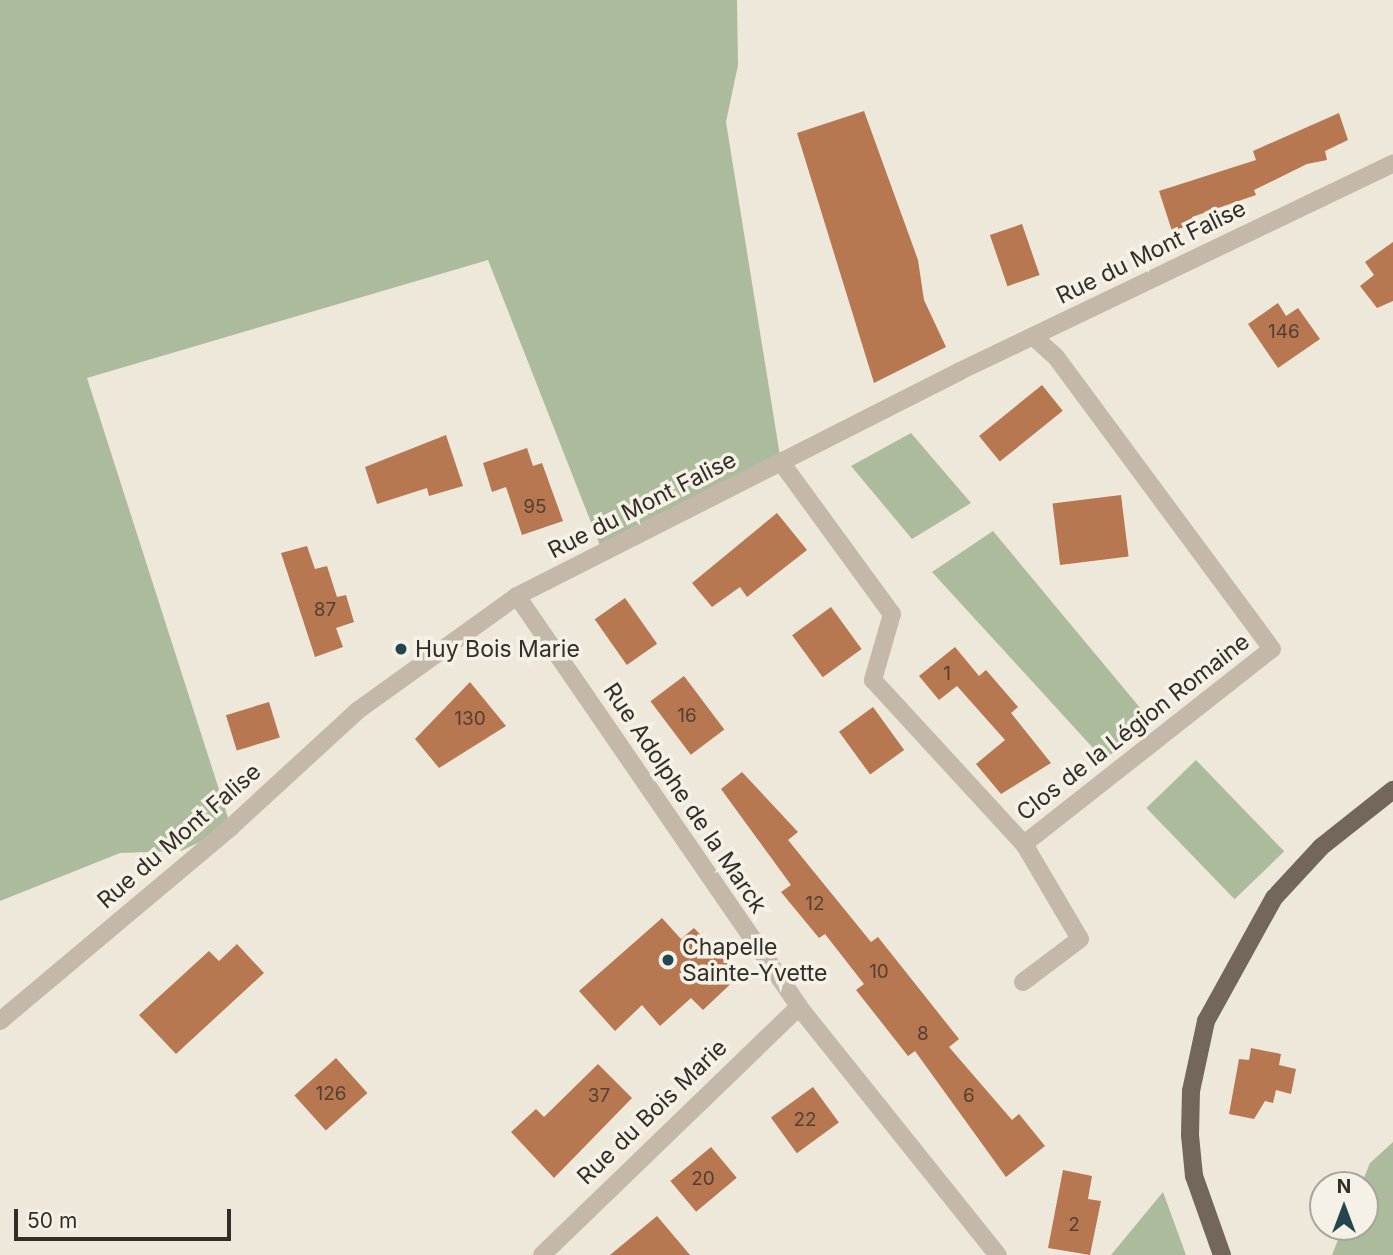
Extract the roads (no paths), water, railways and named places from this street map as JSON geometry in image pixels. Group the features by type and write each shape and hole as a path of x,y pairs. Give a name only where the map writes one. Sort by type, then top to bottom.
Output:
{"main road":[{"path":"1222,1255 1194,1176 1190,1135 1191,1091 1206,1021 1274,898 1321,847 1393,790"}],"street":[{"name":"Rue du Mont Falise","path":"0,1021 230,827 356,710 517,596 1033,336 1393,164"},
{"name":"Clos de la Légion Romaine","path":"780,462 892,614 873,680 1024,844 1272,649 1056,358 1033,336"},
{"name":"Rue Adolphe de la Marck","path":"517,596 799,1007 998,1255"},
{"path":"1023,982 1080,939 1024,844"},
{"name":"Rue du Bois Marie","path":"542,1255 799,1007"}],"place":[{"name":"Huy Bois Marie","path":"401,649"},
{"name":"Chapelle Sainte-Yvette","path":"668,960"}]}
